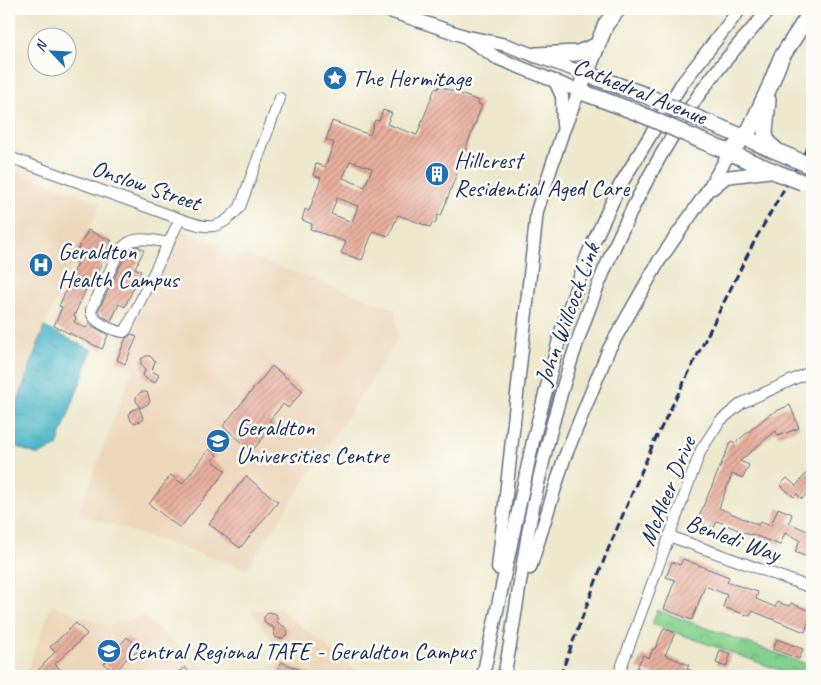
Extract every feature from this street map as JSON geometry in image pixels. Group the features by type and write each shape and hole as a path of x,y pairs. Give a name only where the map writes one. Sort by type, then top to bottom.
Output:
{"highway":[{"path":"579,91 606,24 618,9"},
{"path":"730,152 744,137 769,88 780,58 812,10"},
{"path":"536,55 578,53 596,46"},
{"path":"586,74 645,95 812,166"},
{"path":"769,88 765,132 767,142 782,154"},
{"name":"Cathedral Avenue","path":"579,91 636,112 807,185"}],"main road":[{"name":"Cathedral Avenue","path":"384,9 464,36 506,45 586,74"},
{"name":"John Willcock Link","path":"482,676 533,441 561,332 588,254 618,187 676,94 740,9"},
{"name":"John Willcock Link","path":"505,672 536,493 558,399 586,315 623,225 667,144 699,95 732,51 770,9"},
{"name":"Cathedral Avenue","path":"464,36 497,58 579,91"},
{"path":"555,81 562,96 562,131"},
{"path":"482,676 499,564 537,211 562,131 579,91"},
{"path":"505,672 532,559 564,459 606,357 659,261 704,196 730,152"},
{"path":"704,196 726,177 776,172"}],"street":[{"name":"Onslow Street","path":"9,158 180,220 207,227 230,219 240,207 280,98"},
{"path":"169,243 135,239 126,244 119,252 91,310 90,315 93,319 116,331 124,332 126,330 169,243 180,220"},
{"name":"McAleer Drive","path":"618,676 701,450 720,421 742,403 812,371"},
{"name":"Benledi Way","path":"669,536 812,588"}],"shaded area":[{"name":"Geraldton Health Campus","path":"9,169 101,203 44,327 9,426"},
{"name":"Geraldton Universities Centre","path":"179,230 395,309 398,339 247,569 78,514 133,369 117,361"},
{"name":"Central Regional TAFE - Geraldton Campus","path":"51,605 107,626 144,616 214,676 25,676"},
{"name":"Central Regional TAFE - Geraldton Campus","path":"279,608 363,676 231,676 277,665 275,643 251,611"}],"green space":[{"path":"657,610 812,666 812,676 796,676 652,624"}],"water":[{"path":"44,327 92,350 57,446 38,455 14,446 9,435 9,426"}],"building":[{"path":"332,73 340,77 335,87 328,84"},
{"name":"Hillcrest Residential Aged Care","path":"439,86 479,101 478,104 482,105 441,216 438,215 435,224 432,223 430,227 398,215 389,236 373,231 362,260 341,253 346,242 310,229 312,224 302,220 305,209 309,211 321,178 313,175 316,164 325,167 334,143 326,140 332,121 370,135 375,120 379,121 383,110 392,113 387,124 417,135 435,88 438,89","holes":["350,161 372,168 365,187 343,178","337,198 358,206 352,222 331,214"]},
{"path":"88,230 112,241 95,277 92,276 74,316 76,318 74,322 86,328 88,324 91,325 108,335 102,349 54,326 62,307 59,306 78,263 72,260"},
{"path":"137,247 144,250 135,268 141,271 125,307 119,304 111,321 102,316 98,311 125,256 129,251"},
{"path":"132,334 137,337 125,364 117,360 126,338"},
{"path":"150,356 155,361 152,371 159,375 155,383 145,378 143,374 145,371 141,365 141,359"},
{"path":"272,366 303,391 288,408 283,404 269,421 274,425 252,451 223,426"},
{"path":"141,392 147,392 150,401 141,408 136,401 136,397"},
{"path":"790,405 799,428 778,436 776,431 740,461 749,465 743,478 732,474 719,508 758,525 760,522 771,526 778,508 792,514 789,523 812,533 812,557 795,552 800,540 785,533 780,545 717,521 714,528 697,521 731,441 735,443 770,414"},
{"path":"139,407 143,418 141,421 134,423 131,421 129,414"},
{"path":"209,449 217,455 213,461 226,471 180,528 149,504 171,475 182,484"},
{"path":"812,466 812,486 802,499 797,494 794,497 780,485 787,478 796,486"},
{"path":"246,476 278,502 240,548 209,524"},
{"path":"683,559 729,577 727,582 758,592 756,599 775,607 778,602 789,606 791,603 812,612 805,632 752,611 750,616 723,607 727,595 705,586 692,620 664,609 675,580 666,577 672,562 680,565"},
{"path":"269,612 276,614 278,623 287,630 287,634 282,639 275,637 273,627 264,621 264,617"},
{"path":"76,623 87,634 55,664 61,670 55,676 33,676 55,652 50,647"},
{"path":"664,628 675,633 665,655 689,665 687,669 705,676 657,676 637,668 643,655 649,658"},
{"path":"127,637 140,648 130,660 127,658 115,673 104,664"},
{"path":"777,639 803,649 799,659 773,649"},
{"path":"720,650 731,654 726,667 716,663"},
{"path":"281,662 315,676 276,676"},
{"path":"185,667 192,676 173,676"}],"railway":[{"path":"560,676 607,552 654,442 755,240 812,140"}],"place":[{"name":"The Hermitage","path":"335,78"},
{"name":"Hillcrest Residential Aged Care","path":"437,174"},
{"name":"Geraldton Health Campus","path":"41,265"},
{"name":"Geraldton Universities Centre","path":"218,441"},
{"name":"Central Regional TAFE - Geraldton Campus","path":"109,651"}]}
